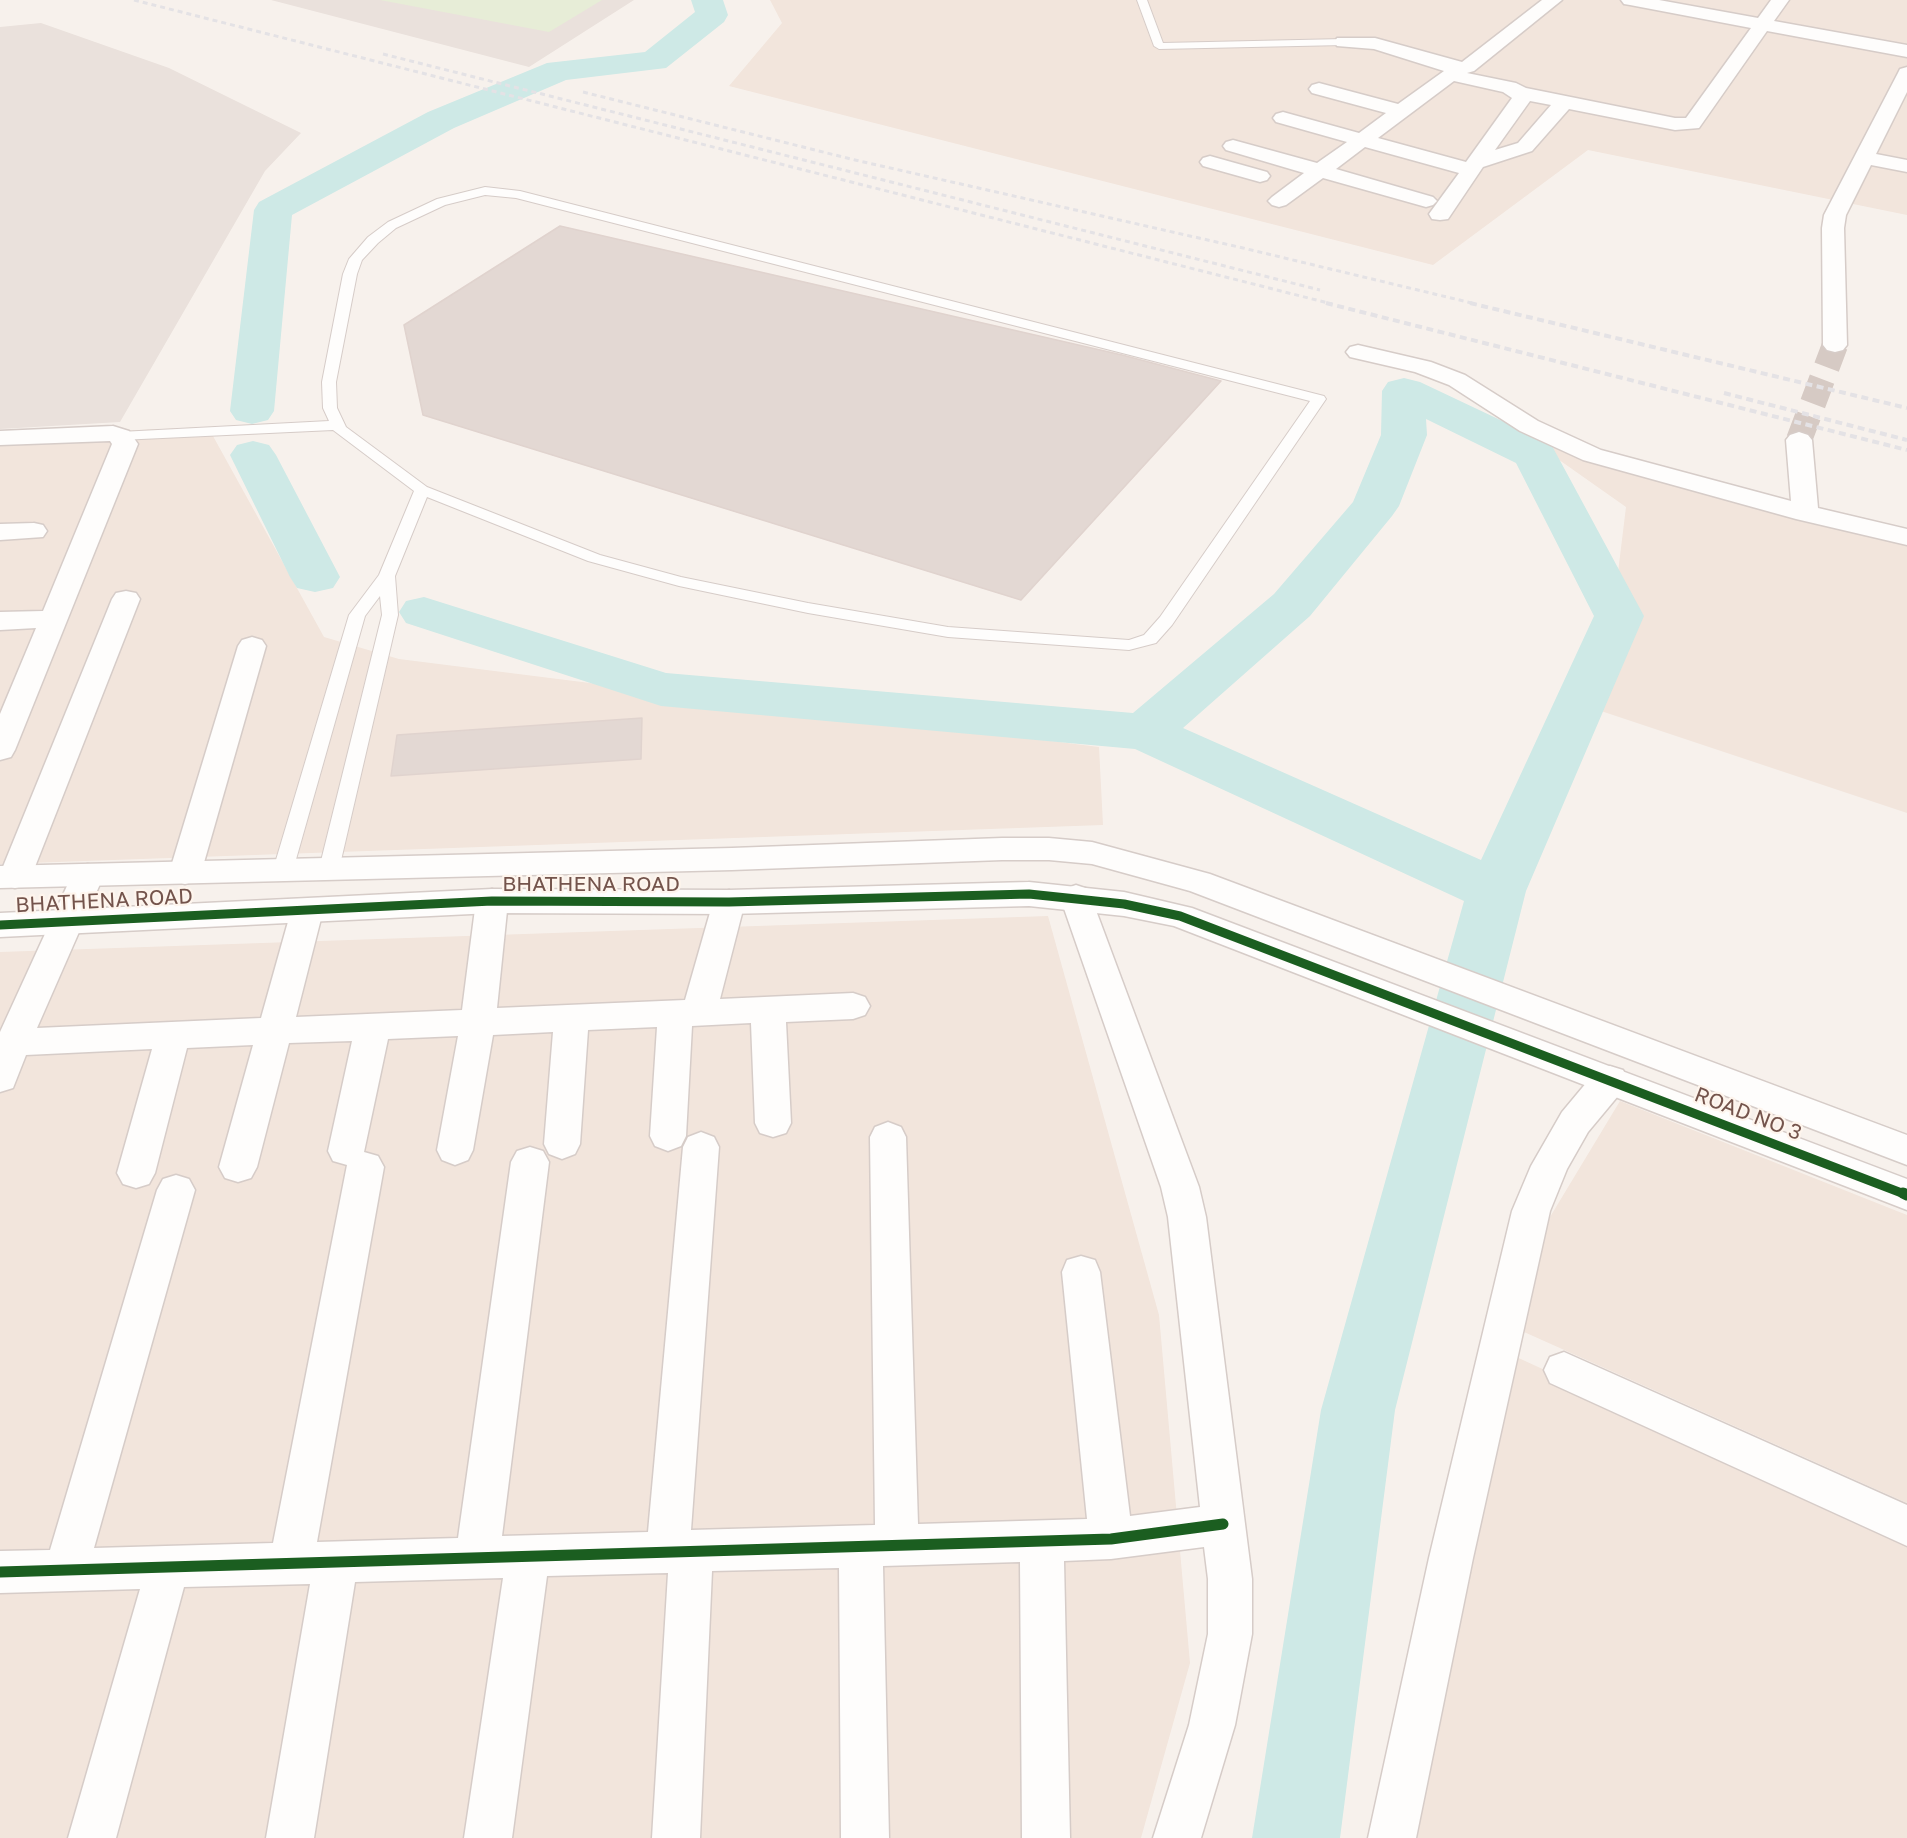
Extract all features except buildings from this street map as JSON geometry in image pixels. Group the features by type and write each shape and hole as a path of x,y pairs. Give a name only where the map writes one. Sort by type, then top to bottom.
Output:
{"street":[{"path":"1342,76 1418,88 1470,66 1554,0"},
{"path":"1630,0 1907,51"},
{"path":"1344,42 1376,44 1450,76 1509,87 1520,93 1675,124 1692,124 1780,0"},
{"path":"1835,345 1833,228 1835,215 1907,73"},
{"path":"1279,201 1402,111 1418,88"},
{"path":"1319,89 1402,111"},
{"path":"1233,146 1320,171 1433,208 1477,162 1522,98 1520,93"},
{"path":"1364,161 1315,147 1281,127 1477,162 1526,147 1564,102"},
{"path":"1298,104 1405,131"},
{"path":"1462,146 1477,162"},
{"path":"1865,158 1907,166"},
{"path":"1210,162 1320,194"},
{"path":"1358,352 1423,367 1457,380 1529,426 1592,455 1805,513 1907,537"},
{"path":"0,438 113,433 120,436 125,444 0,750"},
{"path":"1799,440 1805,513"},
{"path":"0,531 34,531"},
{"path":"8,877 126,599"},
{"path":"0,621 55,619"},
{"path":"185,873 252,646"},
{"name":"BHATHENA ROAD","path":"8,877 1049,849 1092,853 1199,882 1592,1029"},
{"path":"0,1078 13,1042 88,875"},
{"name":"BHATHENA ROAD","path":"0,925 172,915 492,902 729,902 1029,894 1076,897 1180,916"},
{"path":"1076,897 1180,1187 1187,1217 1230,1579 1230,1634 1212,1725 1177,1838"},
{"path":"455,1150 478,1022 492,902"},
{"path":"676,1838 687,1013 729,902"},
{"path":"238,1167 273,1030 307,911"},
{"name":"ROAD NO 3","path":"1180,916 1907,1195"},
{"path":"13,1042 853,1006"},
{"path":"768,1009 773,1123"},
{"path":"477,1558 546,1153 572,1018"},
{"path":"291,1564 355,1159 373,1026"},
{"name":"ROAD NO 3","path":"1592,1029 1907,1150"},
{"path":"136,1173 173,1035"},
{"path":"1392,1838 1450,1558 1531,1211 1550,1166 1575,1122 1593,1074"},
{"path":"865,1838 879,1546 888,1137"},
{"path":"66,1570 176,1190"},
{"path":"1081,1272 1111,1539"},
{"path":"1564,1370 1907,1526"},
{"path":"0,1572 1111,1539 1223,1524"},
{"path":"1042,1541 1046,1838"},
{"path":"488,1838 528,1556"},
{"path":"290,1838 336,1562"},
{"path":"92,1838 168,1567"}],"lane":[{"path":"1142,0 1159,46 1344,42"},
{"path":"484,191 516,194 1319,399 1166,621 1150,639 1130,645 948,632 808,608 679,581 594,558 422,490 362,447 338,425 330,408 329,382 350,274 356,259 373,240 392,225 441,202 484,191"},
{"path":"120,436 338,425"},
{"path":"283,870 357,615 387,576 422,490"},
{"path":"329,869 390,615 387,576"}],"shaded area":[{"path":"271,0 634,0 529,67"},
{"path":"770,0 1907,0 1907,215 1588,150 1433,265 729,86 782,23"},
{"path":"41,23 169,68 301,133 265,171 120,422 0,429 0,27"},
{"path":"208,427 324,637 399,659 1099,747 1103,825 0,864 0,436"},
{"path":"1528,438 1798,518 1907,545 1907,813 1601,711 1626,507"},
{"path":"1048,916 1159,1315 1190,1663 1141,1838 0,1838 0,952"},
{"path":"1620,1101 1907,1215 1907,1503 1524,1332 1547,1222"},
{"path":"1512,1355 1907,1536 1907,1838 1407,1838"}],"green space":[{"path":"380,0 602,0 549,32"}],"waterway":[{"path":"252,411 273,210 441,120 559,70 654,61 712,15 707,0"},
{"path":"1145,732 1292,605 1375,506 1404,435 1404,391 1535,454 1619,616 1496,891"},
{"path":"253,455 315,577"},
{"path":"424,612 661,689 1145,732"},
{"path":"1145,732 1496,891"},
{"path":"1296,1838 1358,1410 1496,891"}],"tunnel":[{"path":"1799,440 1835,345"}],"railway":[{"path":"134,0 1332,304"},
{"path":"383,54 1320,290"},
{"path":"583,92 855,160 1243,248 1476,304"},
{"path":"1326,303 1907,450"},
{"path":"1470,303 1907,408"},
{"path":"1724,393 1907,440"}],"cycle path":[{"path":"0,925 492,901 729,902 1029,894 1124,904 1180,916 1907,1195"},
{"path":"0,1572 1111,1539 1223,1524"}]}
